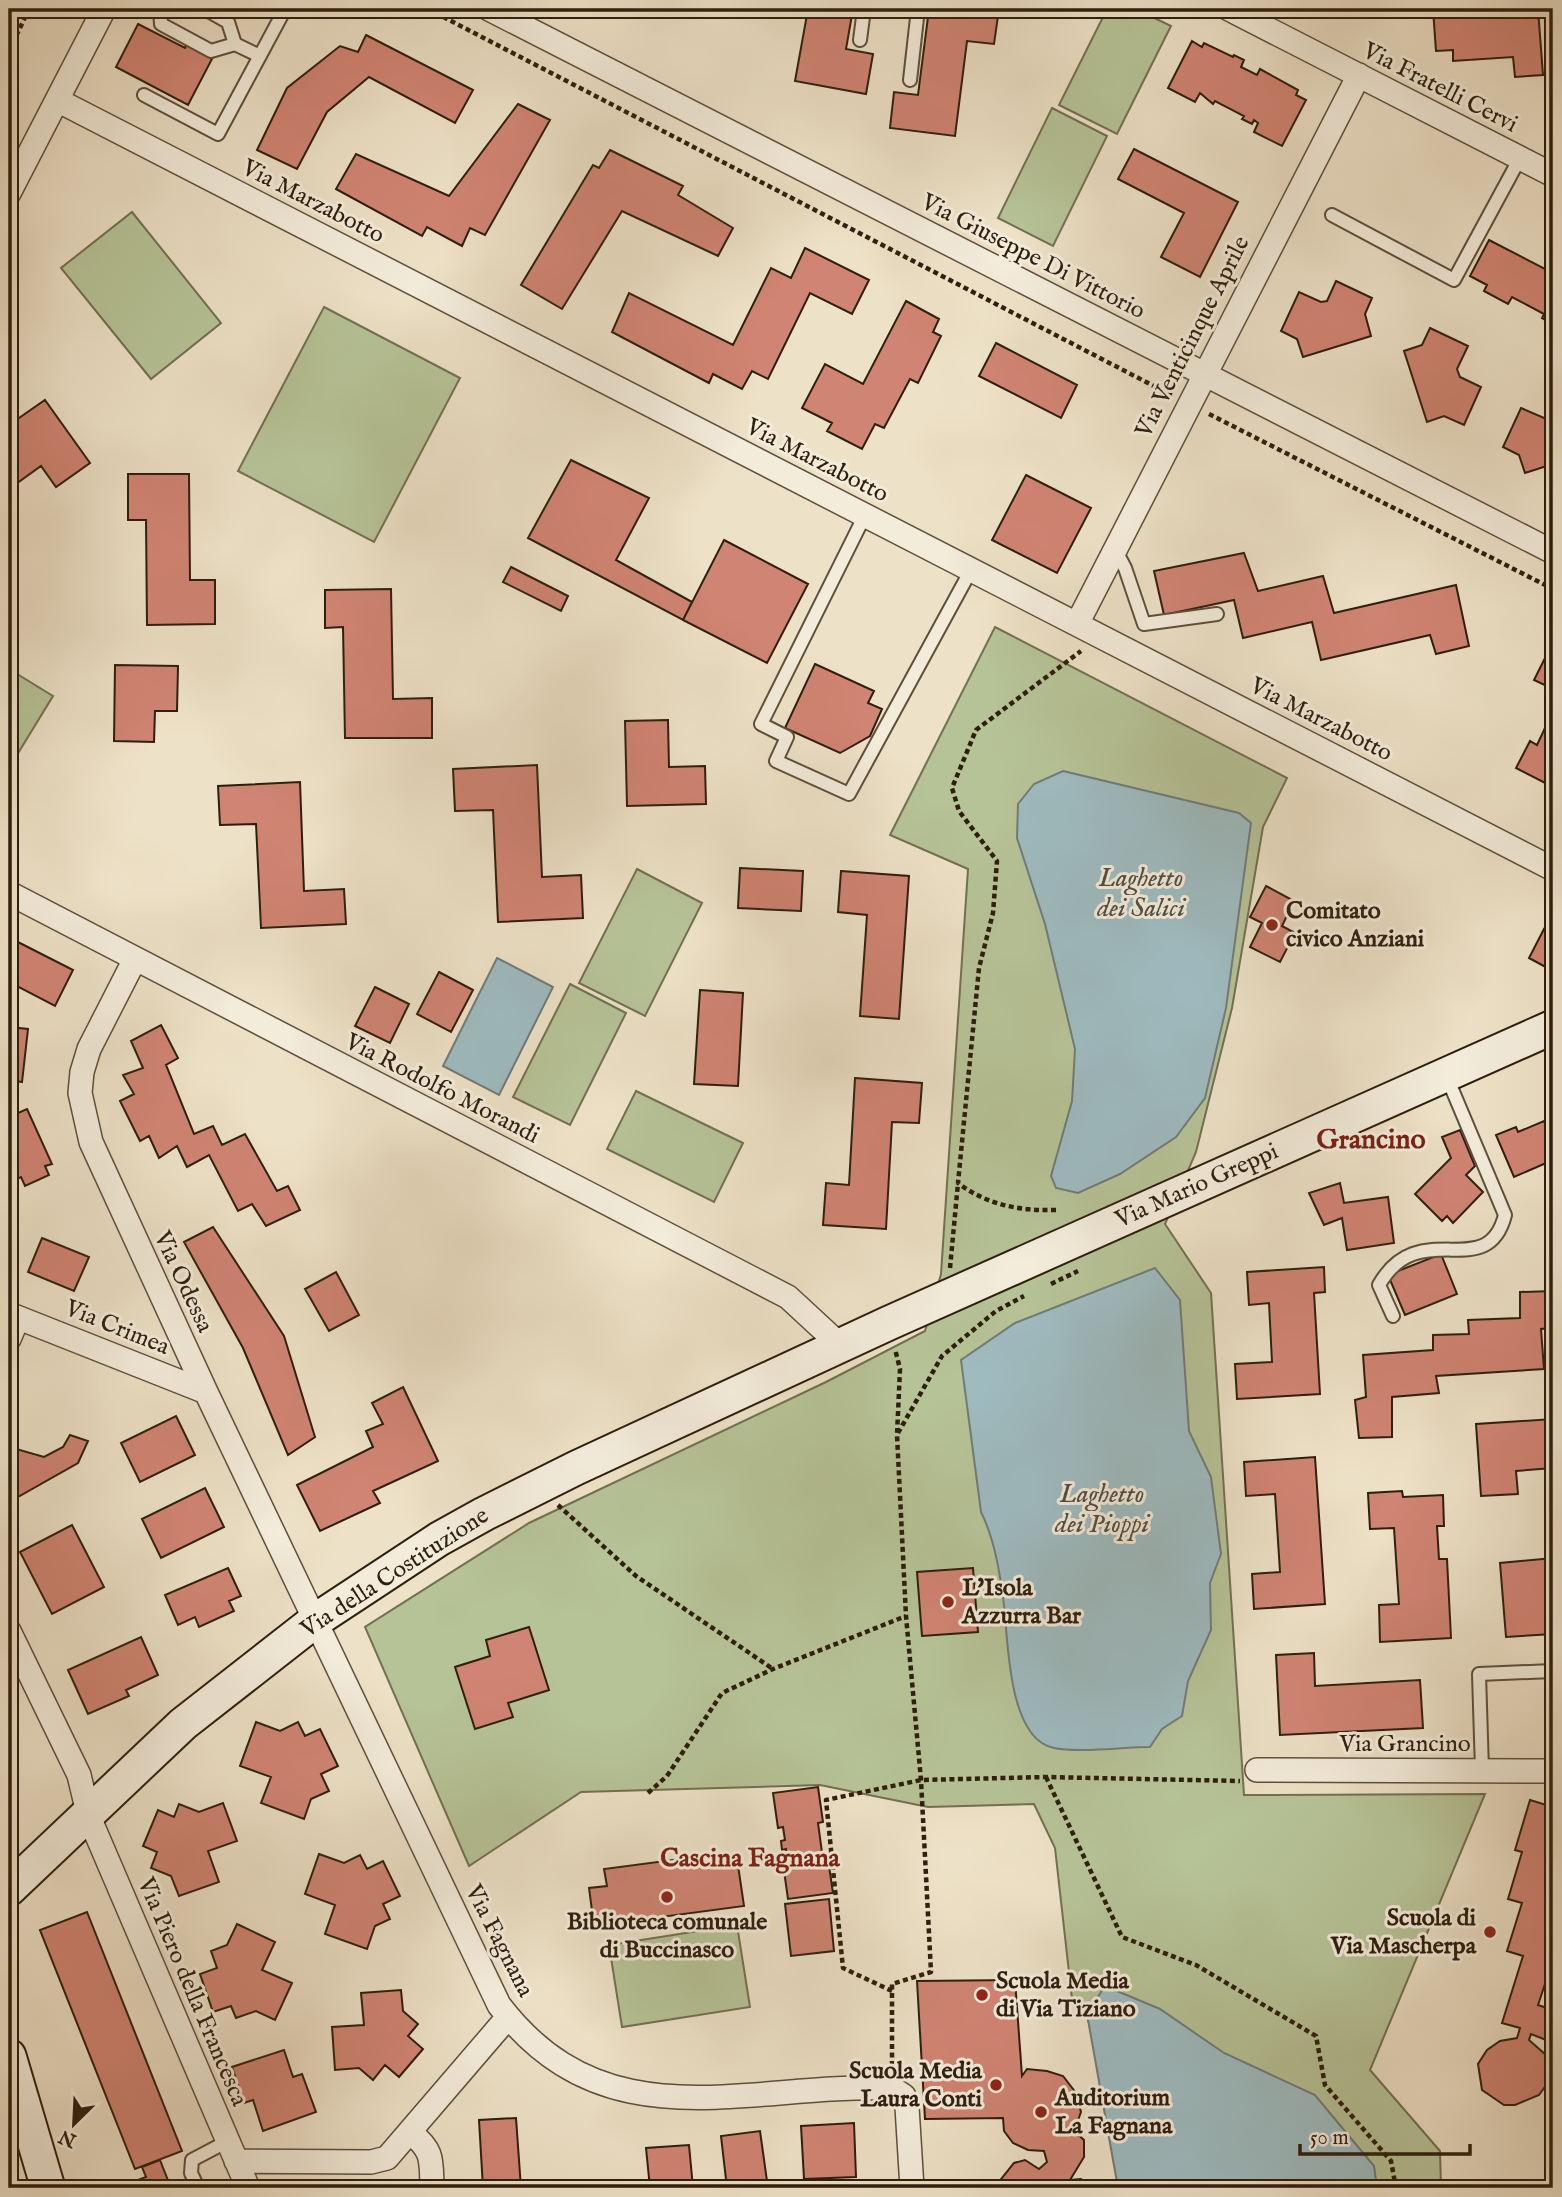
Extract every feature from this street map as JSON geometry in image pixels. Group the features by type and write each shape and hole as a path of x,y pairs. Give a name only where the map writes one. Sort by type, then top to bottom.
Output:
{"main road":[{"name":"Via Mario Greppi","path":"841,1346 1553,1027"},
{"name":"Via della Costituzione","path":"9,1889 183,1724 316,1620 439,1539 543,1485 841,1346"},
{"path":"9,2056 48,2188"}],"street":[{"path":"9,193 104,9"},
{"name":"Via Giuseppe Di Vittorio","path":"489,9 1553,552"},
{"name":"Via Fratelli Cervi","path":"1228,9 1553,175"},
{"name":"Via Venticinque Aprile","path":"1084,627 1115,549 1359,75"},
{"name":"Via Marzabotto","path":"57,100 1553,869"},
{"name":"Via Rodolfo Morandi","path":"9,893 788,1297 841,1346"},
{"name":"Via Odessa","path":"135,960 89,1049 82,1072 80,1093 83,1118 102,1170 316,1620"},
{"path":"9,1339 13,1316"},
{"name":"Via Crimea","path":"13,1316 206,1392"},
{"name":"Via Fagnana","path":"316,1620 491,1992 508,2017 548,2055 584,2079 631,2093 712,2097 898,2092"},
{"name":"Via Piero della Francesca","path":"9,1631 79,1775 89,1816 247,2188"},
{"name":"Via Grancino","path":"1257,1770 1553,1770"},
{"path":"232,2151 371,2162 387,2158 508,2017"},
{"path":"898,2092 912,2188"},
{"path":"411,2133 427,2146 431,2157 432,2188"}],"lane":[{"path":"160,9 161,24 211,51 235,44 260,56"},
{"path":"205,9 228,22 235,44"},
{"path":"144,95 218,134 285,9"},
{"path":"860,40 864,9"},
{"path":"910,80 918,9"},
{"path":"1332,215 1454,280 1520,158"},
{"path":"865,515 761,724 787,737 776,761 849,794 971,570"},
{"path":"1115,549 1125,568 1144,624 1217,614"},
{"path":"1394,1316 1379,1285 1387,1270 1416,1251 1430,1248 1467,1251 1487,1245 1501,1230 1505,1215 1446,1075"},
{"path":"1482,1770 1479,1674 1553,1671"},
{"path":"198,2188 191,2173 192,2160 232,2151"}],"path":[{"path":"9,51 29,9"},
{"path":"428,9 1188,404 1553,589"},
{"path":"941,1274 950,1270 979,968 993,913 997,861 959,811 952,788 976,730 1079,654 1084,627"},
{"path":"958,1183 978,1199 1027,1211 1056,1210"},
{"path":"1046,1285 1070,1276 1084,1266"},
{"path":"897,1435 942,1356 996,1311 1034,1290"},
{"path":"889,1323 900,1369 897,1435 906,1616 921,1780 931,1972 892,1984 898,2092"},
{"path":"543,1485 561,1509 636,1576 772,1669"},
{"path":"648,1793 667,1776 722,1693 772,1669 906,1616"},
{"path":"892,1991 843,1968 826,1800 921,1780 1046,1777 1254,1781 1257,1770"},
{"path":"1046,1777 1122,1937 1196,1965 1316,2036 1325,2085 1391,2161 1396,2188"}],"green space":[{"path":"1107,9 1136,9 1171,26 1117,134 1059,105"},
{"path":"1052,108 1107,136 1053,246 998,218"},
{"path":"132,212 221,323 151,379 61,268"},
{"path":"324,307 460,378 374,542 238,471"},
{"path":"995,627 1287,778 1263,827 1232,1008 1196,1152 1165,1224 1211,1293 1244,1795 1485,1794 1370,2070 1440,2151 1441,2188 1123,2188 1087,2014 1072,1999 1055,1848 1034,1804 928,1807 820,1785 581,1792 469,1866 365,1627 529,1523 826,1382 925,1331 941,1274 968,869 890,835"},
{"path":"9,669 53,696 9,768"},
{"path":"637,869 702,903 645,1016 579,983"},
{"path":"570,984 626,1013 570,1125 513,1097"},
{"path":"636,1091 743,1143 714,1202 607,1149"},
{"path":"737,1925 750,2007 622,2027 609,1945"}],"water":[{"name":"Laghetto dei Salici","path":"1063,771 1239,813 1251,823 1226,1008 1205,1098 1176,1137 1120,1174 1078,1193 1056,1188 1051,1176 1072,1101 1075,1049 1045,924 1017,838 1018,804 1034,784"},
{"path":"497,958 553,987 499,1095 443,1066"},
{"name":"Laghetto dei Pioppi","path":"1155,1268 1180,1300 1189,1431 1211,1477 1221,1554 1210,1583 1211,1630 1188,1681 1182,1716 1162,1729 1150,1747 1088,1750 1054,1748 1039,1741 1027,1727 1013,1687 999,1569 981,1512 961,1360 1015,1323"},
{"path":"1105,1986 1160,2009 1224,2053 1315,2095 1374,2166 1377,2188 1118,2188 1087,2014"}],"building":[{"path":"808,9 853,9 846,49 873,54 866,94 795,81"},
{"path":"929,9 999,9 994,44 967,41 955,136 890,128 894,92 918,95"},
{"path":"1433,9 1538,9 1543,75 1515,77 1513,57 1453,61 1453,50 1436,51"},
{"path":"138,24 185,48 187,44 213,57 188,105 116,67"},
{"path":"366,35 473,90 455,123 369,77 327,112 297,169 257,150 287,88 340,46 358,52"},
{"path":"1192,41 1202,47 1204,43 1233,57 1234,55 1244,60 1241,67 1257,75 1260,69 1298,90 1296,95 1306,100 1282,146 1254,132 1258,123 1254,120 1252,124 1242,119 1244,116 1215,101 1213,104 1200,93 1195,102 1168,88"},
{"path":"518,104 550,120 485,235 470,228 462,246 427,227 422,236 336,189 356,154 449,196"},
{"path":"1134,149 1238,202 1200,277 1161,257 1184,213 1118,179"},
{"path":"610,150 683,186 678,195 733,228 718,256 622,211 562,309 521,285 593,165 599,168"},
{"path":"1489,240 1553,273 1553,324 1542,318 1544,314 1512,297 1508,304 1484,291 1487,285 1470,276"},
{"path":"805,248 869,280 852,314 810,293 768,379 752,371 742,389 713,374 709,383 612,332 629,293 733,345 771,268 791,278"},
{"path":"1336,281 1372,298 1365,314 1371,336 1303,357 1297,339 1281,331 1299,292 1321,302 1327,301"},
{"path":"906,301 939,319 933,332 941,336 918,383 910,379 884,428 875,424 862,449 827,431 832,423 802,408 825,364 863,384"},
{"path":"1430,328 1468,346 1457,369 1460,377 1481,387 1464,425 1444,416 1427,422 1404,351 1422,345"},
{"path":"996,343 1077,385 1061,418 979,376"},
{"path":"45,400 90,463 56,487 41,466 9,489 9,425"},
{"path":"1521,408 1544,418 1550,416 1553,408 1553,464 1525,473 1519,455 1503,447"},
{"path":"571,460 649,498 616,560 692,602 683,620 528,538"},
{"path":"128,474 189,474 190,580 215,580 215,624 147,625 146,520 128,520"},
{"path":"1026,475 1091,508 1057,573 992,540"},
{"path":"724,540 808,584 767,663 683,620"},
{"path":"1244,553 1258,591 1323,576 1334,613 1456,585 1469,646 1436,654 1430,635 1321,660 1312,622 1243,638 1234,600 1164,615 1154,571"},
{"path":"511,567 568,596 561,611 503,582"},
{"path":"391,589 393,699 432,698 432,738 345,738 343,627 325,628 325,590"},
{"path":"1553,644 1553,689 1534,680"},
{"path":"815,664 874,691 868,703 882,709 870,736 840,753 785,728"},
{"path":"115,665 178,666 177,711 155,711 154,742 114,741"},
{"path":"1553,711 1553,787 1516,768 1530,741 1537,745"},
{"path":"668,720 669,767 705,766 706,804 627,806 625,721"},
{"path":"537,765 542,877 581,875 583,918 498,922 493,810 455,811 453,769"},
{"path":"300,782 304,891 344,889 346,924 261,928 256,824 220,825 218,786"},
{"path":"740,868 803,871 801,911 738,908"},
{"path":"841,871 909,876 899,1019 860,1016 867,915 838,912"},
{"name":"Comitato civico Anziani","path":"1266,886 1294,901 1282,926 1295,933 1280,962 1250,947 1262,923 1250,917"},
{"path":"1553,927 1553,971 1529,958 1544,929 1551,933"},
{"path":"12,939 73,970 55,1006 9,982 9,946"},
{"path":"439,972 473,990 451,1032 417,1014"},
{"path":"375,987 409,1004 390,1043 355,1026"},
{"path":"700,990 743,993 738,1086 694,1084"},
{"path":"161,1025 178,1058 166,1065 194,1134 213,1126 222,1145 245,1134 277,1191 288,1186 300,1210 266,1226 252,1204 238,1211 209,1155 187,1167 177,1146 159,1158 149,1136 140,1141 120,1101 134,1094 123,1075 143,1068 131,1041"},
{"path":"9,1027 28,1029 22,1082 9,1080"},
{"path":"855,1078 922,1083 919,1123 892,1122 886,1229 823,1225 826,1183 849,1185"},
{"path":"27,1109 52,1164 45,1166 49,1175 25,1186 21,1177 13,1181 9,1172 9,1117"},
{"path":"1544,1121 1553,1141 1553,1160 1514,1177 1496,1135 1516,1127 1518,1132"},
{"path":"1460,1130 1475,1166 1466,1175 1483,1192 1453,1223 1447,1216 1442,1221 1415,1194 1451,1158 1442,1137"},
{"path":"1340,1183 1344,1203 1388,1197 1394,1243 1347,1250 1342,1218 1324,1225 1309,1193"},
{"path":"213,1227 284,1336 315,1437 288,1455 243,1348 184,1242"},
{"path":"42,1238 89,1257 74,1291 28,1272"},
{"path":"1441,1254 1457,1294 1405,1315 1388,1275"},
{"path":"1324,1267 1325,1292 1314,1293 1320,1394 1237,1399 1235,1364 1272,1362 1269,1303 1249,1305 1247,1272"},
{"path":"336,1272 359,1315 329,1331 305,1289"},
{"path":"1553,1291 1553,1328 1541,1329 1544,1369 1436,1376 1439,1393 1392,1397 1392,1437 1359,1438 1355,1400 1366,1397 1363,1355 1433,1350 1433,1335 1469,1334 1468,1320 1520,1318 1520,1292"},
{"path":"403,1387 438,1461 373,1491 380,1503 320,1531 297,1485 373,1447 366,1431 383,1424 372,1403"},
{"path":"176,1416 195,1455 140,1482 121,1443"},
{"path":"1553,1419 1553,1468 1516,1471 1518,1494 1481,1496 1476,1424"},
{"path":"70,1435 88,1441 78,1463 9,1502 9,1450 13,1448 44,1457 63,1447"},
{"path":"1315,1457 1325,1604 1254,1609 1252,1574 1280,1572 1275,1494 1246,1496 1244,1462"},
{"path":"205,1488 224,1527 161,1558 142,1519"},
{"path":"1402,1491 1403,1497 1443,1495 1444,1526 1437,1526 1439,1559 1447,1559 1451,1638 1380,1642 1379,1605 1399,1604 1394,1528 1370,1529 1368,1493"},
{"path":"72,1525 104,1587 52,1614 20,1552"},
{"path":"1553,1558 1553,1634 1506,1637 1500,1563"},
{"path":"228,1568 241,1596 229,1601 234,1611 199,1627 195,1617 178,1625 165,1595"},
{"name":"L'Isola Azzurra Bar","path":"973,1568 978,1632 922,1636 917,1572"},
{"path":"529,1627 549,1690 508,1703 513,1717 475,1729 455,1667 490,1656 486,1640"},
{"path":"141,1637 158,1675 126,1690 129,1696 88,1714 68,1670"},
{"path":"1314,1653 1315,1686 1420,1680 1423,1728 1280,1735 1276,1655"},
{"path":"256,1722 280,1731 298,1722 305,1736 320,1729 338,1766 321,1774 329,1791 311,1799 304,1819 261,1803 271,1777 240,1766"},
{"path":"818,1787 823,1822 818,1823 823,1860 828,1859 833,1893 788,1899 783,1864 789,1863 786,1849 782,1850 781,1841 785,1840 783,1827 778,1828 773,1793"},
{"path":"1530,1800 1553,1807 1553,1977 1548,1975 1538,2005 1553,2010 1553,2018 1546,2040 1531,2034 1529,2040 1546,2055 1547,2084 1539,2095 1515,2105 1504,2105 1482,2090 1478,2064 1487,2050 1500,2041 1517,2038 1520,2028 1502,2023 1523,1956 1507,1951 1522,1903 1508,1899 1522,1852 1515,1850"},
{"path":"223,1803 237,1841 208,1851 219,1882 179,1896 171,1876 151,1868 157,1852 143,1846 158,1810 174,1817 179,1804 199,1812"},
{"path":"319,1854 344,1863 360,1855 367,1869 383,1861 400,1896 383,1904 390,1919 375,1926 367,1949 325,1934 335,1905 305,1894"},
{"name":"Biblioteca comunale di Buccinasco","path":"718,1854 720,1867 738,1865 744,1906 594,1926 589,1888 607,1886 604,1869"},
{"path":"829,1899 834,1951 791,1956 785,1904"},
{"path":"87,1912 182,2151 135,2169 40,1930"},
{"path":"237,1924 275,1942 262,1970 292,1983 275,2020 256,2011 236,2018 231,2006 213,2012 200,1974 217,1968 211,1951 227,1945"},
{"name":"Scuola Media Laura Conti","path":"1015,1980 1022,2076 1027,2069 1063,2076 1076,2093 1081,2112 1074,2131 1084,2140 1084,2157 1070,2180 1081,2179 1093,2188 994,2188 1014,2163 1025,2160 1039,2169 1047,2162 1044,2151 1028,2150 1013,2143 1004,2131 1003,2118 925,2119 917,1981"},
{"path":"401,1990 403,2011 418,2024 408,2036 423,2049 399,2077 385,2065 373,2080 359,2068 335,2070 332,2027 364,2025 361,1993"},
{"path":"284,2050 293,2077 302,2074 316,2112 263,2131 253,2100 244,2103 232,2067"},
{"path":"516,2118 521,2188 483,2188 479,2120"},
{"path":"854,2123 856,2177 804,2179 801,2126"},
{"path":"760,2131 768,2188 727,2188 721,2136"},
{"path":"689,2145 693,2188 650,2188 646,2148"},
{"path":"160,2160 171,2188 117,2188 146,2177 142,2167"}],"place":[{"name":"Comitato civico Anziani","path":"1272,925"},
{"name":"L'Isola Azzurra Bar","path":"948,1602"},
{"name":"Biblioteca comunale di Buccinasco","path":"667,1897"},
{"name":"Scuola di Via Mascherpa","path":"1490,1932"},
{"name":"Scuola Media di Via Tiziano","path":"982,1995"},
{"name":"Scuola Media Laura Conti","path":"996,2085"},
{"name":"Auditorium La Fagnana","path":"1041,2112"}],"district":[{"name":"Grancino","path":"1371,1140"},
{"name":"Cascina Fagnana","path":"750,1858"}]}
